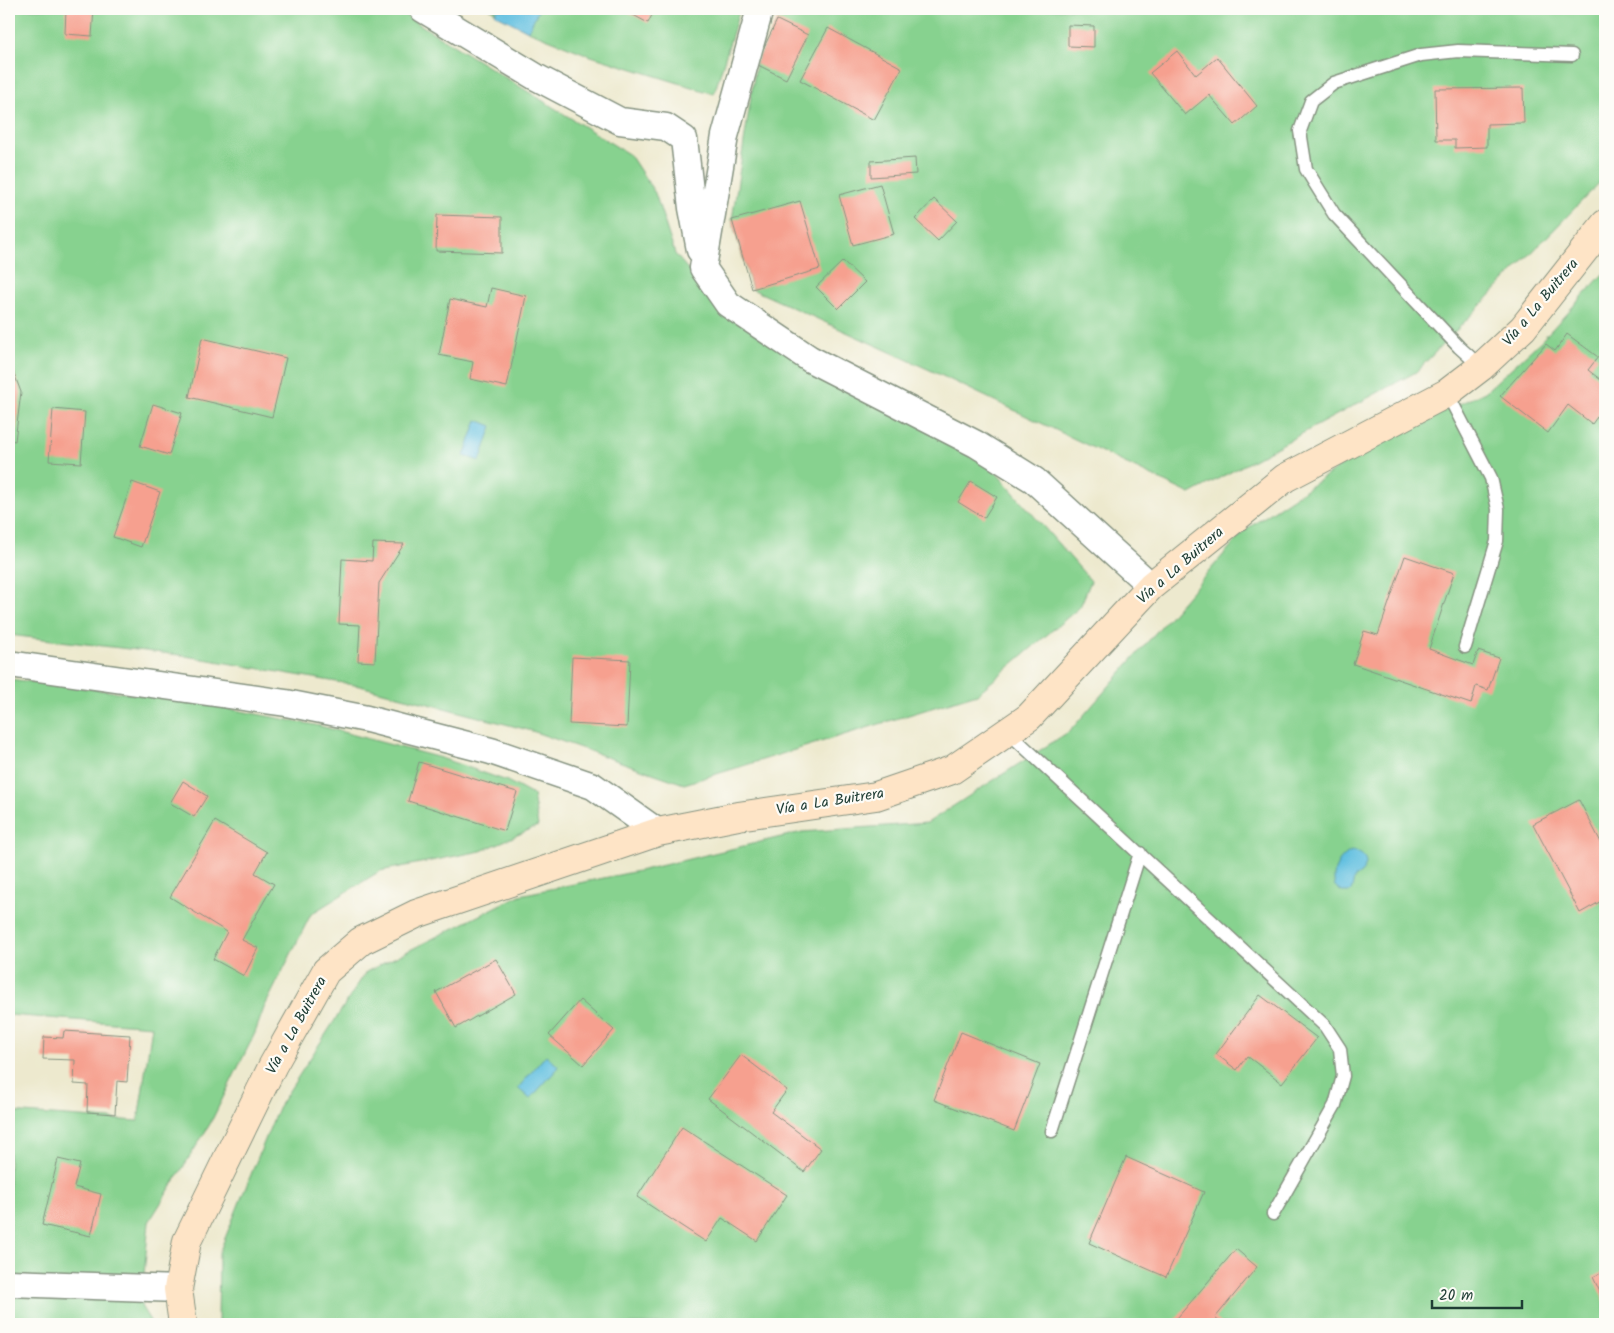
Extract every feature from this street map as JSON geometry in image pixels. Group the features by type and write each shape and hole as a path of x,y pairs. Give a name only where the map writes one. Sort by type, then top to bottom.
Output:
{"street":[{"path":"423,9 536,77 620,120 666,127 684,139 692,208 703,268 728,304 810,359 976,444 1034,480 1151,586"},
{"path":"703,268 725,136 760,9"},
{"name":"Vía a La Buitrera","path":"183,1324 178,1289 187,1241 273,1065 326,971 361,940 416,914 658,832 738,816 876,796 952,770 1029,717 1151,586 1285,478 1447,393 1481,368 1523,328 1605,224"},
{"path":"9,664 286,703 367,719 491,751 593,786 658,832"},
{"path":"9,1283 178,1289"}],"lane":[{"path":"1481,368 1458,347 1334,214 1306,168 1300,131 1310,101 1334,83 1421,55 1458,52 1572,55"},
{"path":"1447,393 1491,478 1498,509 1497,541 1465,647"},
{"path":"1008,732 1325,1026 1340,1049 1343,1076 1335,1104 1273,1214"},
{"path":"1052,1131 1140,853"}],"green space":[{"path":"9,9 395,9 630,155 655,193 675,254 721,308 986,461 1091,581 1080,607 977,694 684,784 532,731 360,686 180,655 9,635"},
{"path":"490,9 740,9 714,94 591,56 528,31"},
{"path":"783,9 1605,9 1605,177 1416,372 1190,494 932,371 752,289 732,220 756,64"},
{"path":"1605,272 1605,1324 218,1324 219,1253 278,1108 366,972 520,895 643,870 802,832 927,823 1070,731 1245,530 1374,444 1485,392 1541,341"},
{"path":"9,679 182,700 320,726 441,758 507,781 533,795 538,826 481,851 380,871 311,914 264,1008 255,1033 210,1124 149,1222 141,1306 152,1324 9,1324 9,1112 138,1121 152,1026 9,1015"}],"water":[{"path":"497,9 539,9 528,31 495,14"},
{"path":"477,420 492,426 480,461 464,456"},
{"path":"1352,851 1364,857 1366,865 1362,872 1354,878 1352,889 1349,892 1342,892 1335,886 1335,870 1343,857"},
{"path":"546,1055 559,1067 530,1099 518,1088"}],"building":[{"path":"66,9 94,9 92,36 65,34"},
{"path":"625,9 655,9 648,23"},
{"path":"777,20 808,35 786,79 756,64"},
{"path":"1068,25 1094,26 1094,47 1068,46"},
{"path":"828,28 902,68 874,120 800,80"},
{"path":"1177,51 1196,75 1217,57 1257,106 1235,125 1209,95 1185,115 1150,73"},
{"path":"1523,88 1524,123 1487,124 1487,147 1455,148 1455,140 1436,140 1435,89"},
{"path":"915,158 916,174 871,177 871,161"},
{"path":"880,184 894,234 853,245 839,195"},
{"path":"934,199 957,221 938,241 915,219"},
{"path":"800,201 820,269 752,289 732,220"},
{"path":"437,215 502,217 502,253 436,251"},
{"path":"843,261 865,282 838,309 816,287"},
{"path":"491,288 526,296 507,387 470,379 473,362 439,355 450,299 487,307"},
{"path":"1567,334 1598,357 1588,370 1605,383 1605,406 1592,424 1568,405 1548,433 1500,396 1546,344 1555,351"},
{"path":"202,338 286,358 272,417 189,397"},
{"path":"9,363 21,392 15,441 9,440"},
{"path":"153,404 182,413 169,455 140,446"},
{"path":"53,409 85,412 81,463 49,461"},
{"path":"971,481 997,497 984,518 958,502"},
{"path":"132,482 160,492 141,547 113,537"},
{"path":"373,543 404,544 379,583 375,662 358,661 360,625 339,624 342,559 372,561"},
{"path":"1405,556 1454,573 1429,649 1473,665 1478,651 1499,658 1488,690 1476,686 1471,704 1353,664 1364,631 1378,635"},
{"path":"572,657 630,660 627,727 569,724"},
{"path":"419,762 517,792 505,831 408,801"},
{"path":"183,781 207,796 194,817 170,803"},
{"path":"1579,800 1605,850 1605,899 1580,913 1533,824"},
{"path":"215,821 267,852 255,873 274,884 242,940 258,948 244,976 213,959 227,932 170,897"},
{"path":"496,959 516,994 456,1028 436,992"},
{"path":"1260,995 1317,1038 1282,1083 1247,1056 1237,1070 1216,1054"},
{"path":"580,1000 614,1030 583,1065 549,1035"},
{"path":"64,1031 130,1035 127,1082 117,1081 115,1114 87,1112 88,1085 74,1084 75,1060 43,1059 44,1037 63,1038"},
{"path":"961,1032 1040,1064 1014,1131 934,1100"},
{"path":"741,1055 787,1090 771,1112 821,1149 804,1172 708,1099"},
{"path":"682,1127 787,1195 757,1241 722,1218 706,1242 637,1197"},
{"path":"1126,1157 1204,1192 1166,1277 1089,1243"},
{"path":"58,1159 80,1164 74,1187 101,1194 91,1236 42,1225"},
{"path":"1236,1249 1257,1267 1215,1318 1222,1324 1172,1324"},
{"path":"1605,1271 1605,1303 1593,1277"}]}
